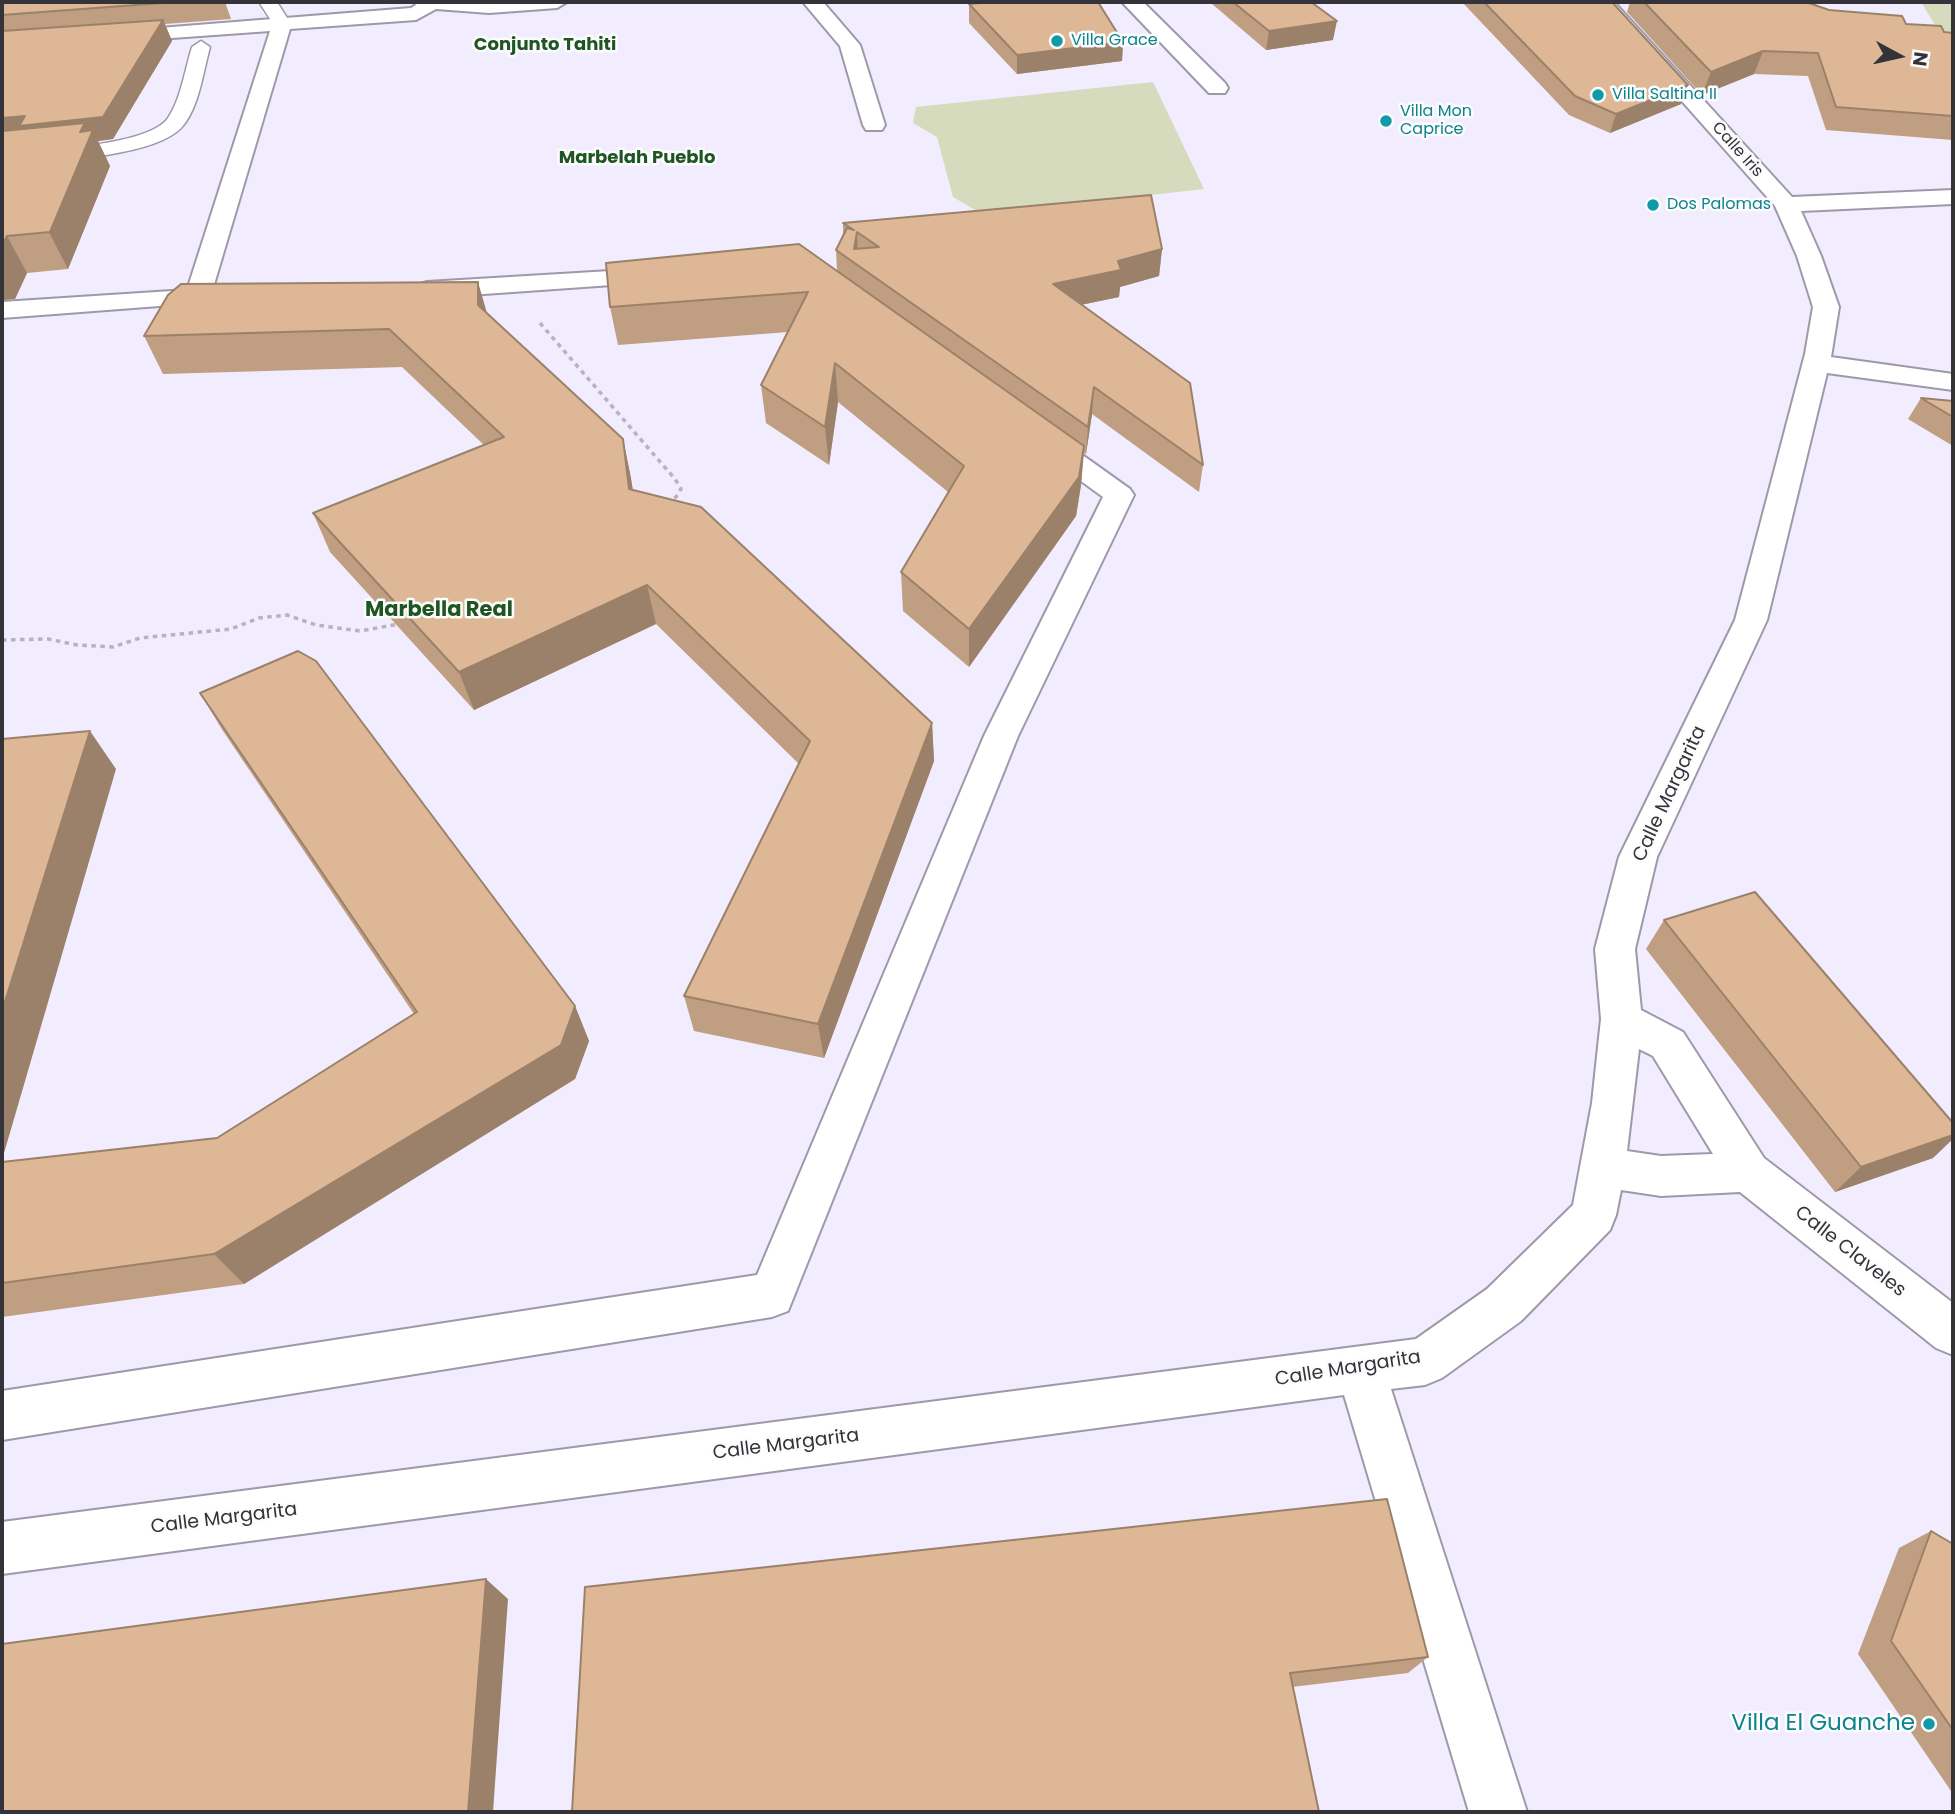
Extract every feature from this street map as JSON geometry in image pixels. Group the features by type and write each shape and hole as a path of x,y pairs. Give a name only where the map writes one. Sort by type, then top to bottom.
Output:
{"street":[{"path":"97,38 416,14 428,2 489,8 557,2"},
{"path":"813,2 850,46 874,125"},
{"path":"1132,2 1217,88"},
{"name":"Calle Iris","path":"1604,2 1786,204"},
{"path":"198,297 282,24"},
{"path":"1786,204 1953,197"},
{"name":"Calle Margarita","path":"2,1548 1425,1361 1504,1305 1594,1215 1613,1103 1621,1019 1615,948 1638,857 1751,620 1816,363 1826,307 1809,256 1786,204"},
{"path":"400,292 697,274"},
{"path":"2,310 252,296"},
{"path":"1816,363 1953,382"},
{"path":"2,1416 772,1295 1001,736 1119,495 1018,422"},
{"name":"Calle Claveles","path":"1621,1019 1668,1044 1748,1172 1953,1332"},
{"path":"1602,1167 1661,1176 1748,1172"},
{"path":"1360,1369 1498,1812"}],"lane":[{"path":"268,2 282,24"},
{"path":"2,159 121,146 166,131 177,117 201,47"}],"path":[{"path":"508,286 675,479 681,489 677,497 664,503"},
{"path":"2,640 48,639 77,645 113,647 141,638 231,629 259,618 287,615 316,625 360,631 401,623"}],"green space":[{"path":"1921,2 1953,2 1953,55"},
{"path":"1153,82 1204,189 982,214 953,197 937,137 913,123 916,107"}],"building":[{"path":"2,2 176,2 2,15"},
{"path":"1098,2 1123,42 1017,55 969,4"},
{"path":"1233,2 1311,2 1337,21 1269,31"},
{"path":"1484,2 1612,2 1688,85 1616,114 1575,96"},
{"path":"1644,2 1806,2 1829,10 1902,16 1906,24 1941,26 1944,32 1953,33 1953,116 1836,107 1818,53 1763,51 1711,72"},
{"path":"163,20 103,117 19,126 25,116 2,118 2,31"},
{"path":"85,123 80,132 93,130 50,232 7,236 2,246 3,131"},
{"path":"1151,195 1162,249 1118,261 1121,270 1053,284 1190,383 1203,465 1094,387 1088,427 836,250 847,228 854,230 843,223","holes":["857,232 879,247 854,249"]},
{"path":"799,244 1084,446 1079,477 969,629 901,572 964,466 835,363 825,427 761,385 808,292 610,307 606,263"},
{"path":"478,282 478,305 623,439 629,489 701,507 932,723 818,1024 684,996 810,741 647,585 459,672 313,513 504,437 389,329 144,336 168,295 181,284"},
{"path":"1921,398 1953,401 1953,417"},
{"path":"298,651 316,661 575,1006 561,1045 214,1254 2,1283 2,1162 217,1138 417,1012 200,693"},
{"path":"90,731 2,1011 2,739"},
{"path":"1755,892 1953,1123 1953,1135 1861,1167 1664,920"},
{"path":"1387,1499 1428,1657 1290,1673 1319,1812 572,1812 585,1587"},
{"path":"1931,1531 1953,1544 1953,1730 1891,1641"},
{"path":"486,1579 468,1812 2,1812 2,1644"}],"place":[{"name":"Villa Grace","path":"1057,41"},
{"name":"Villa Saltina II","path":"1598,95"},
{"name":"Villa Mon Caprice","path":"1386,121"},
{"name":"Dos Palomas","path":"1653,205"},
{"name":"Villa El Guanche","path":"1929,1724"}],"district":[{"name":"Conjunto Tahiti","path":"545,45"},
{"name":"Marbelah Pueblo","path":"637,158"},
{"name":"Marbella Real","path":"439,611"}]}
